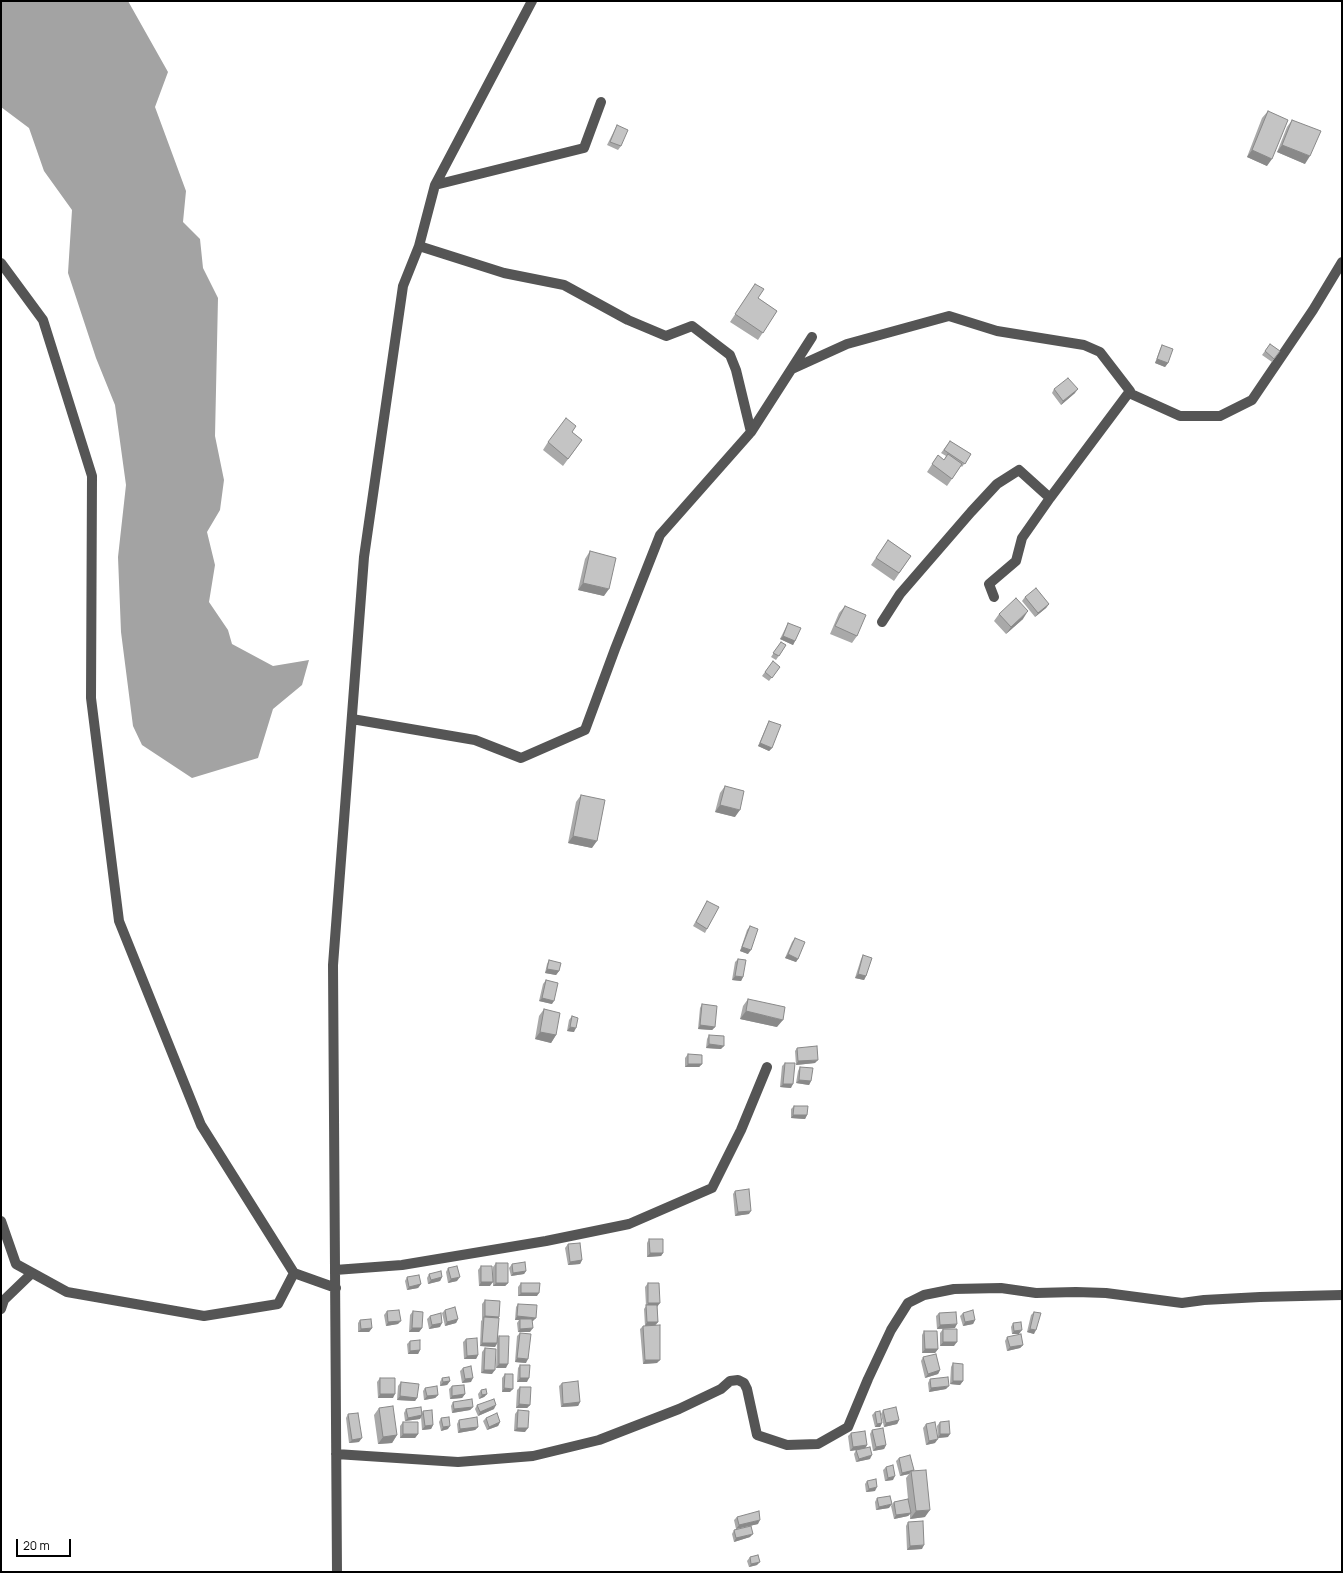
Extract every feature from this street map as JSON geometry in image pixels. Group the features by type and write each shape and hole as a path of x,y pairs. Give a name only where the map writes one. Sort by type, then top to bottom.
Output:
{"street":[{"path":"337,1572 333,965 366,541 403,286 419,246 435,185 532,1"},
{"path":"435,185 584,148 601,102"},
{"path":"419,246 504,273 564,285 628,320 666,336 692,326 730,355 736,370 751,432"},
{"path":"1129,393 1180,416 1220,416 1252,400 1313,310 1342,262"},
{"path":"1,263 43,320 92,476 91,698 119,922 201,1125 294,1273 336,1288"},
{"path":"792,369 847,344 949,316 997,331 1084,345 1100,352 1130,391 1129,393"},
{"path":"352,719 475,740 521,758 585,730 660,535 751,432 812,337"},
{"path":"994,597 989,584 1016,561 1022,538 1050,498 1129,393"},
{"path":"882,622 900,594 997,484 1019,470 1050,498"},
{"path":"336,1270 402,1265 546,1241 629,1224 712,1188 741,1130 767,1067"},
{"path":"1,1221 16,1264 67,1292 204,1316 278,1304 294,1273"},
{"path":"1,1309 4,1300 32,1273"},
{"path":"336,1454 458,1462 533,1456 599,1440 679,1410 721,1389 730,1381 738,1380 744,1383 747,1389 757,1435 787,1445 818,1444 848,1427 891,1330 908,1303 924,1294 954,1289 1001,1288 1036,1293 1106,1293 1182,1303 1253,1297 1342,1295"}],"shaded area":[{"path":"1,1 128,1 168,72 155,107 186,191 183,222 200,239 203,268 218,298 215,436 224,480 220,510 207,532 215,565 209,602 228,630 232,644 273,666 309,660 302,685 273,709 258,758 192,778 142,745 133,726 121,632 118,557 126,485 115,405 96,358 68,273 72,210 44,171 29,128 1,107"}],"building":[{"path":"1268,111 1288,120 1272,159 1252,150"},
{"path":"1292,120 1321,131 1310,156 1282,145"},
{"path":"617,125 628,130 621,146 610,142"},
{"path":"755,284 764,289 758,298 777,311 763,333 735,314"},
{"path":"1270,344 1280,351 1274,359 1265,351"},
{"path":"1162,345 1173,349 1168,363 1157,359"},
{"path":"1068,378 1078,389 1063,401 1054,389"},
{"path":"566,418 576,426 572,432 582,440 568,459 548,442"},
{"path":"950,441 971,454 965,464 944,450"},
{"path":"948,454 962,464 952,479 932,464 938,455 944,460"},
{"path":"888,540 911,556 899,573 876,558"},
{"path":"590,551 616,558 609,589 583,583"},
{"path":"1036,588 1049,604 1038,613 1025,597"},
{"path":"1016,598 1028,611 1011,627 999,614"},
{"path":"845,606 866,615 857,636 835,626"},
{"path":"788,623 801,628 795,641 783,636"},
{"path":"781,642 786,645 779,656 773,653"},
{"path":"773,661 780,667 772,678 765,672"},
{"path":"769,721 781,725 772,748 760,743"},
{"path":"725,786 744,791 740,810 720,805"},
{"path":"581,795 605,800 597,841 573,836"},
{"path":"707,901 719,907 707,929 696,922"},
{"path":"750,926 758,929 751,950 742,947"},
{"path":"795,938 805,942 798,959 788,954"},
{"path":"863,955 872,958 866,976 858,974"},
{"path":"738,959 746,960 743,977 735,976"},
{"path":"549,960 561,963 559,971 547,969"},
{"path":"546,980 558,983 554,1001 542,998"},
{"path":"748,999 785,1007 783,1020 746,1011"},
{"path":"702,1004 717,1006 715,1027 700,1025"},
{"path":"544,1009 560,1013 556,1035 540,1032"},
{"path":"572,1016 578,1018 576,1028 570,1027"},
{"path":"709,1035 724,1036 724,1046 709,1044"},
{"path":"817,1046 818,1060 798,1061 797,1048"},
{"path":"688,1054 702,1055 702,1064 688,1064"},
{"path":"785,1063 795,1063 793,1084 783,1084"},
{"path":"800,1067 813,1068 811,1081 799,1080"},
{"path":"794,1106 808,1106 807,1115 793,1115"},
{"path":"749,1189 751,1211 738,1212 735,1191"},
{"path":"649,1239 663,1239 663,1253 650,1253"},
{"path":"580,1243 582,1260 570,1262 568,1244"},
{"path":"525,1262 526,1271 513,1273 512,1264"},
{"path":"496,1263 508,1263 508,1283 496,1283"},
{"path":"457,1266 460,1277 451,1279 448,1268"},
{"path":"481,1266 492,1266 493,1282 481,1282"},
{"path":"441,1271 442,1277 431,1280 429,1274"},
{"path":"419,1275 421,1284 409,1287 407,1277"},
{"path":"521,1283 540,1283 539,1293 521,1293"},
{"path":"648,1283 659,1283 660,1303 648,1303"},
{"path":"485,1300 500,1301 499,1317 485,1316"},
{"path":"518,1304 537,1305 536,1318 517,1316"},
{"path":"646,1305 657,1305 658,1322 647,1322"},
{"path":"455,1307 458,1319 447,1322 445,1310"},
{"path":"399,1310 401,1321 388,1322 387,1311"},
{"path":"973,1310 975,1320 965,1322 963,1313"},
{"path":"413,1311 423,1312 422,1328 412,1328"},
{"path":"956,1312 957,1324 940,1325 939,1313"},
{"path":"1034,1312 1041,1313 1036,1330 1030,1329"},
{"path":"441,1313 442,1323 432,1325 430,1316"},
{"path":"484,1317 499,1318 497,1343 482,1343"},
{"path":"371,1319 372,1328 361,1329 360,1320"},
{"path":"520,1319 532,1319 533,1328 520,1329"},
{"path":"1021,1322 1022,1330 1014,1331 1013,1323"},
{"path":"660,1325 660,1360 645,1360 643,1326"},
{"path":"943,1329 957,1329 957,1342 943,1342"},
{"path":"924,1331 937,1331 938,1349 925,1349"},
{"path":"520,1333 531,1334 528,1359 517,1358"},
{"path":"1021,1334 1023,1345 1010,1347 1007,1337"},
{"path":"499,1336 509,1336 508,1364 499,1364"},
{"path":"477,1338 478,1355 467,1356 466,1339"},
{"path":"420,1340 420,1350 410,1351 410,1341"},
{"path":"485,1348 496,1349 495,1370 484,1370"},
{"path":"936,1354 940,1370 928,1374 923,1357"},
{"path":"953,1363 963,1364 963,1381 953,1381"},
{"path":"520,1365 530,1365 529,1378 520,1378"},
{"path":"471,1366 473,1378 465,1379 463,1368"},
{"path":"505,1374 513,1374 513,1389 504,1388"},
{"path":"449,1377 450,1381 443,1382 442,1378"},
{"path":"948,1377 949,1386 931,1388 930,1379"},
{"path":"380,1378 395,1378 395,1394 380,1394"},
{"path":"578,1381 580,1402 563,1404 562,1383"},
{"path":"401,1382 419,1384 417,1398 400,1396"},
{"path":"464,1385 465,1394 452,1396 452,1386"},
{"path":"437,1386 438,1395 427,1396 425,1388"},
{"path":"520,1387 531,1387 530,1405 519,1404"},
{"path":"486,1389 487,1394 482,1395 481,1390"},
{"path":"472,1399 473,1407 454,1409 453,1402"},
{"path":"494,1399 496,1405 480,1412 477,1405"},
{"path":"393,1406 397,1435 383,1437 379,1408"},
{"path":"421,1407 422,1415 408,1418 406,1409"},
{"path":"896,1407 899,1420 886,1423 883,1410"},
{"path":"432,1410 433,1425 425,1426 423,1411"},
{"path":"518,1410 529,1411 528,1428 517,1428"},
{"path":"880,1411 882,1423 877,1424 875,1412"},
{"path":"358,1413 362,1438 352,1440 348,1414"},
{"path":"497,1413 500,1422 489,1427 486,1418"},
{"path":"449,1417 450,1426 443,1427 441,1418"},
{"path":"477,1417 478,1427 460,1429 459,1420"},
{"path":"949,1421 950,1434 940,1434 940,1422"},
{"path":"403,1422 418,1422 418,1434 403,1434"},
{"path":"935,1422 938,1439 929,1441 926,1424"},
{"path":"883,1428 886,1445 876,1447 872,1430"},
{"path":"865,1431 867,1445 853,1447 851,1433"},
{"path":"870,1447 872,1455 859,1459 856,1450"},
{"path":"910,1455 914,1470 902,1473 899,1458"},
{"path":"893,1465 895,1476 888,1478 886,1467"},
{"path":"926,1470 930,1510 916,1511 911,1471"},
{"path":"876,1479 877,1487 869,1489 867,1481"},
{"path":"890,1496 892,1504 879,1507 877,1498"},
{"path":"908,1499 911,1513 896,1515 894,1502"},
{"path":"759,1511 760,1520 739,1525 737,1517"},
{"path":"923,1521 924,1545 910,1546 908,1522"},
{"path":"751,1526 753,1534 736,1538 734,1530"},
{"path":"758,1555 760,1562 751,1564 750,1557"}]}
